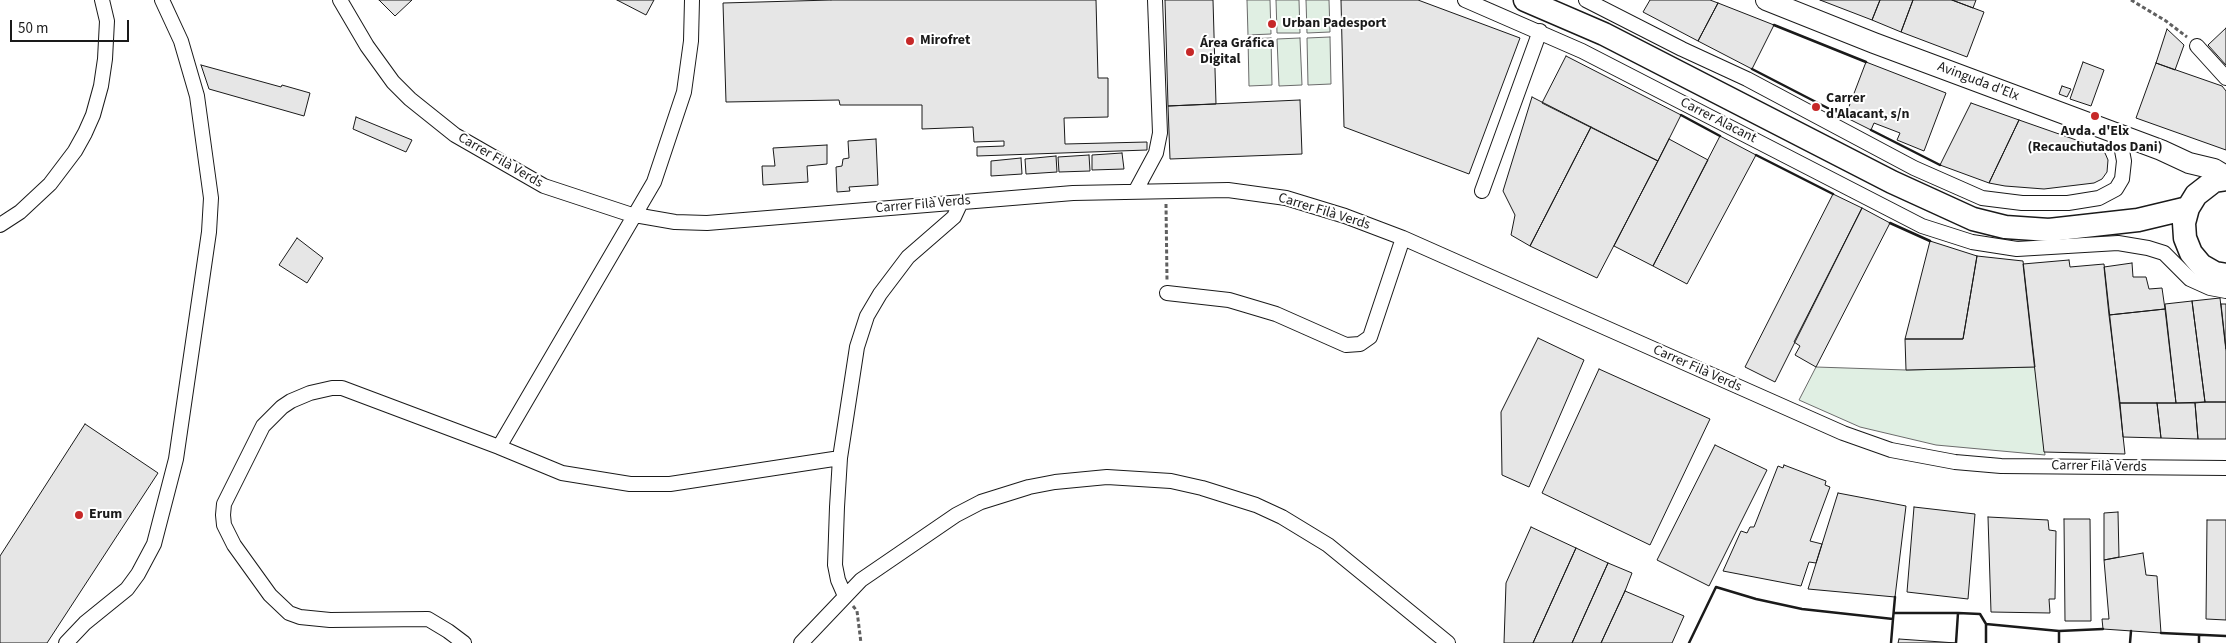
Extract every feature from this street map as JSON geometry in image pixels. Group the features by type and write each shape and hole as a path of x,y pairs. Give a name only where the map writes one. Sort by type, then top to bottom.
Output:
{"main road":[{"name":"Carrer Alacant","path":"1525,0 1604,34 1932,202 1973,219 2005,227 2049,230 2138,220 2188,208"},
{"path":"2226,177 2202,190 2188,208 2184,223 2185,238 2191,253 2202,265 2215,273 2226,276"},
{"name":"Carrer Alacant","path":"2138,220 2185,238"}],"street":[{"path":"0,225 20,212 50,184 75,151 85,133 93,115 101,86 105,59 107,21 102,0"},
{"path":"66,643 85,623 127,589 138,574 154,544 176,460 209,232 211,198 197,96 181,40 162,0"},
{"name":"Carrer Filà Verds","path":"340,0 367,46 393,82 410,99 455,135 544,186 636,215 675,222 707,223 1055,194 1228,190 1286,198 1345,216 1402,238 1844,433 1891,450 1918,456 2001,466 2226,468"},
{"path":"499,447 654,182 684,92 691,41 692,0"},
{"path":"1135,192 1156,153 1160,133 1155,0"},
{"name":"Carrer Alacant","path":"1465,0 1540,31 1623,71 1922,226 1972,242 2017,249 2118,244 2148,248 2164,253 2190,279 2210,288 2226,290"},
{"path":"1586,0 1682,49 1747,79 1914,168 1982,198 2022,203 2068,203 2099,198 2116,189 2122,179 2124,161 2119,135"},
{"name":"Avinguda d'Elx","path":"1766,0 2160,150 2189,163 2214,169 2226,177"},
{"path":"1482,191 1540,31"},
{"path":"2197,46 2226,78"},
{"path":"2189,163 2202,190"},
{"path":"1982,198 2005,227"},
{"path":"845,596 838,580 835,565 840,458 853,365 867,316 892,277 908,258 954,217 961,202"},
{"name":"Carrer Alacant","path":"1972,242 2005,227"},
{"path":"1167,293 1229,300 1276,314 1346,345 1360,344 1370,338 1402,238"},
{"path":"464,643 428,619 300,618 289,613 270,595 234,545 224,525 224,504 263,426 291,401 320,389 342,388 562,472 609,482 648,485 840,458"},
{"path":"801,643 833,612 845,596 861,580 936,526 980,502 1055,482 1107,477 1171,481 1202,488 1256,505 1282,517 1328,545 1448,643"}],"path":[{"path":"2131,0 2179,30 2197,46"},
{"path":"1166,212 1167,293"},
{"path":"845,596 857,611 861,643"}],"green space":[{"path":"1247,0 1270,0 1271,34 1248,35"},
{"path":"1276,0 1299,0 1300,33 1277,33"},
{"path":"1306,0 1329,0 1330,32 1307,33"},
{"path":"1330,37 1331,84 1308,85 1307,38"},
{"path":"1271,38 1272,85 1249,86 1248,39"},
{"path":"1300,38 1302,85 1279,86 1277,39"},
{"path":"1816,367 1906,370 2035,367 2045,455 1936,445 1860,427 1799,400"}],"building":[{"path":"379,0 412,0 395,16"},
{"path":"617,0 654,0 646,15"},
{"name":"Mirofret","path":"831,0 1096,0 1098,78 1108,78 1108,117 1064,118 1065,144 1147,142 1147,150 977,156 977,147 1004,146 1004,141 974,142 973,127 922,129 922,105 840,105 839,100 726,102 723,3"},
{"name":"Área Gráfica Digital","path":"1165,0 1213,0 1216,104 1168,106"},
{"path":"1341,0 1418,0 1520,38 1469,174 1344,127"},
{"path":"1650,0 1710,0 1718,3 1698,41 1643,12"},
{"path":"1820,0 1880,0 1872,20"},
{"path":"1880,0 1913,0 1901,32 1872,20"},
{"path":"1913,0 1952,0 1984,12 1967,57 1901,32"},
{"path":"1952,0 1976,0 1973,8"},
{"path":"1718,3 1774,25 1752,69 1698,41"},
{"path":"2226,28 2226,65 2208,45"},
{"path":"2167,29 2184,45 2175,70 2156,63"},
{"path":"1566,56 1681,115 1658,161 1542,103"},
{"path":"1866,62 1946,93 1924,151 1897,140 1900,133 1874,123 1871,130 1845,117"},
{"path":"2083,62 2104,70 2091,106 2070,99"},
{"path":"2156,63 2222,86 2226,91 2226,150 2136,118"},
{"path":"201,65 310,93 304,116 209,89"},
{"path":"2062,86 2071,89 2067,97 2059,94"},
{"path":"1532,97 1591,127 1530,246 1511,235 1515,215 1503,191"},
{"path":"1300,100 1302,154 1170,159 1168,106"},
{"path":"1971,103 2019,120 1989,183 1940,165"},
{"path":"356,117 412,140 406,152 353,129"},
{"path":"2019,120 2099,148 2105,153 2108,160 2107,172 2102,179 2094,183 2044,189 1989,183"},
{"path":"1591,127 1658,161 1597,278 1530,246"},
{"path":"1720,136 1756,155 1687,284 1653,266"},
{"path":"876,139 878,185 849,187 850,191 837,192 836,167 842,166 843,159 849,158 848,141"},
{"path":"1669,139 1708,160 1653,266 1614,246"},
{"path":"827,145 827,164 807,166 808,182 763,185 762,166 775,166 773,148"},
{"path":"1122,153 1124,169 1092,170 1092,155"},
{"path":"1089,155 1090,171 1059,172 1058,157"},
{"path":"1056,156 1057,172 1026,174 1025,159"},
{"path":"1021,158 1022,174 991,176 991,161"},
{"path":"1833,194 1862,208 1775,382 1745,367"},
{"path":"1862,208 1890,223 1816,367 1795,355 1800,346 1794,342"},
{"path":"297,238 323,258 307,283 279,265"},
{"path":"1930,241 1977,256 1963,339 1905,339"},
{"path":"1977,256 2023,261 2035,367 1906,370 1905,339 1963,339"},
{"path":"2069,260 2070,267 2104,264 2125,454 2044,452 2023,264"},
{"path":"2132,263 2133,277 2146,277 2149,289 2162,288 2165,309 2109,315 2104,267"},
{"path":"2220,298 2226,351 2226,402 2205,402 2192,301"},
{"path":"2192,301 2205,402 2176,403 2165,304"},
{"path":"2221,304 2226,304 2226,349"},
{"path":"2165,309 2176,403 2120,403 2109,315"},
{"path":"1538,338 1584,360 1529,487 1502,475 1501,412"},
{"path":"1599,369 1710,419 1650,545 1542,493"},
{"path":"2226,402 2226,439 2198,439 2195,403"},
{"path":"2120,403 2157,403 2161,438 2123,437"},
{"path":"2157,403 2195,403 2198,439 2161,438"},
{"name":"Erum","path":"85,424 158,473 47,643 0,643 0,556"},
{"path":"1715,445 1767,470 1709,586 1657,560"},
{"path":"1784,465 1826,481 1825,485 1830,487 1810,541 1822,544 1816,563 1809,562 1801,586 1723,571 1741,531 1747,533 1750,527 1754,527 1778,466 1783,468"},
{"path":"1838,493 1906,506 1895,597 1808,589"},
{"path":"1914,507 1975,514 1968,599 1907,592"},
{"path":"2118,512 2119,557 2104,560 2104,513"},
{"path":"1988,517 2048,520 2049,530 2056,531 2055,599 2049,599 2050,613 1991,612"},
{"path":"2064,519 2090,519 2091,621 2065,621"},
{"path":"2207,520 2226,520 2226,620 2206,619"},
{"path":"1531,527 1576,548 1533,643 1504,643 1506,583"},
{"path":"1576,548 1608,563 1572,643 1533,643"},
{"path":"2143,553 2146,575 2157,576 2161,633 2103,629 2102,619 2109,619 2104,560"},
{"path":"1608,563 1632,573 1625,591 1601,643 1572,643"},
{"path":"1625,591 1684,616 1672,643 1601,643"},
{"path":"1899,639 1956,643 1898,643"}],"wall":[{"path":"1774,25 1866,62"},
{"path":"1752,69 1845,117"},
{"path":"1681,115 1720,136"},
{"path":"1871,130 1940,165"},
{"path":"1756,155 1833,194"},
{"path":"1890,223 1930,241"},
{"path":"1689,643 1716,587 1756,599 1802,609 1893,619 1895,597"},
{"path":"1894,613 1958,613 1956,643"},
{"path":"1958,613 1980,614 1986,624 1986,643"},
{"path":"1891,643 1893,619"},
{"path":"1986,624 2059,631 2059,643"},
{"path":"2059,631 2103,629"},
{"path":"2130,643 2131,631"},
{"path":"2161,633 2226,636"},
{"path":"2199,635 2199,643"}],"place":[{"name":"Urban Padesport","path":"1272,24"},
{"name":"Mirofret","path":"910,41"},
{"name":"Área Gráfica Digital","path":"1190,52"},
{"name":"Carrer d'Alacant, s/n","path":"1816,107"},
{"name":"Avda. d'Elx (Recauchutados Dani)","path":"2095,116"},
{"name":"Erum","path":"79,515"}]}
